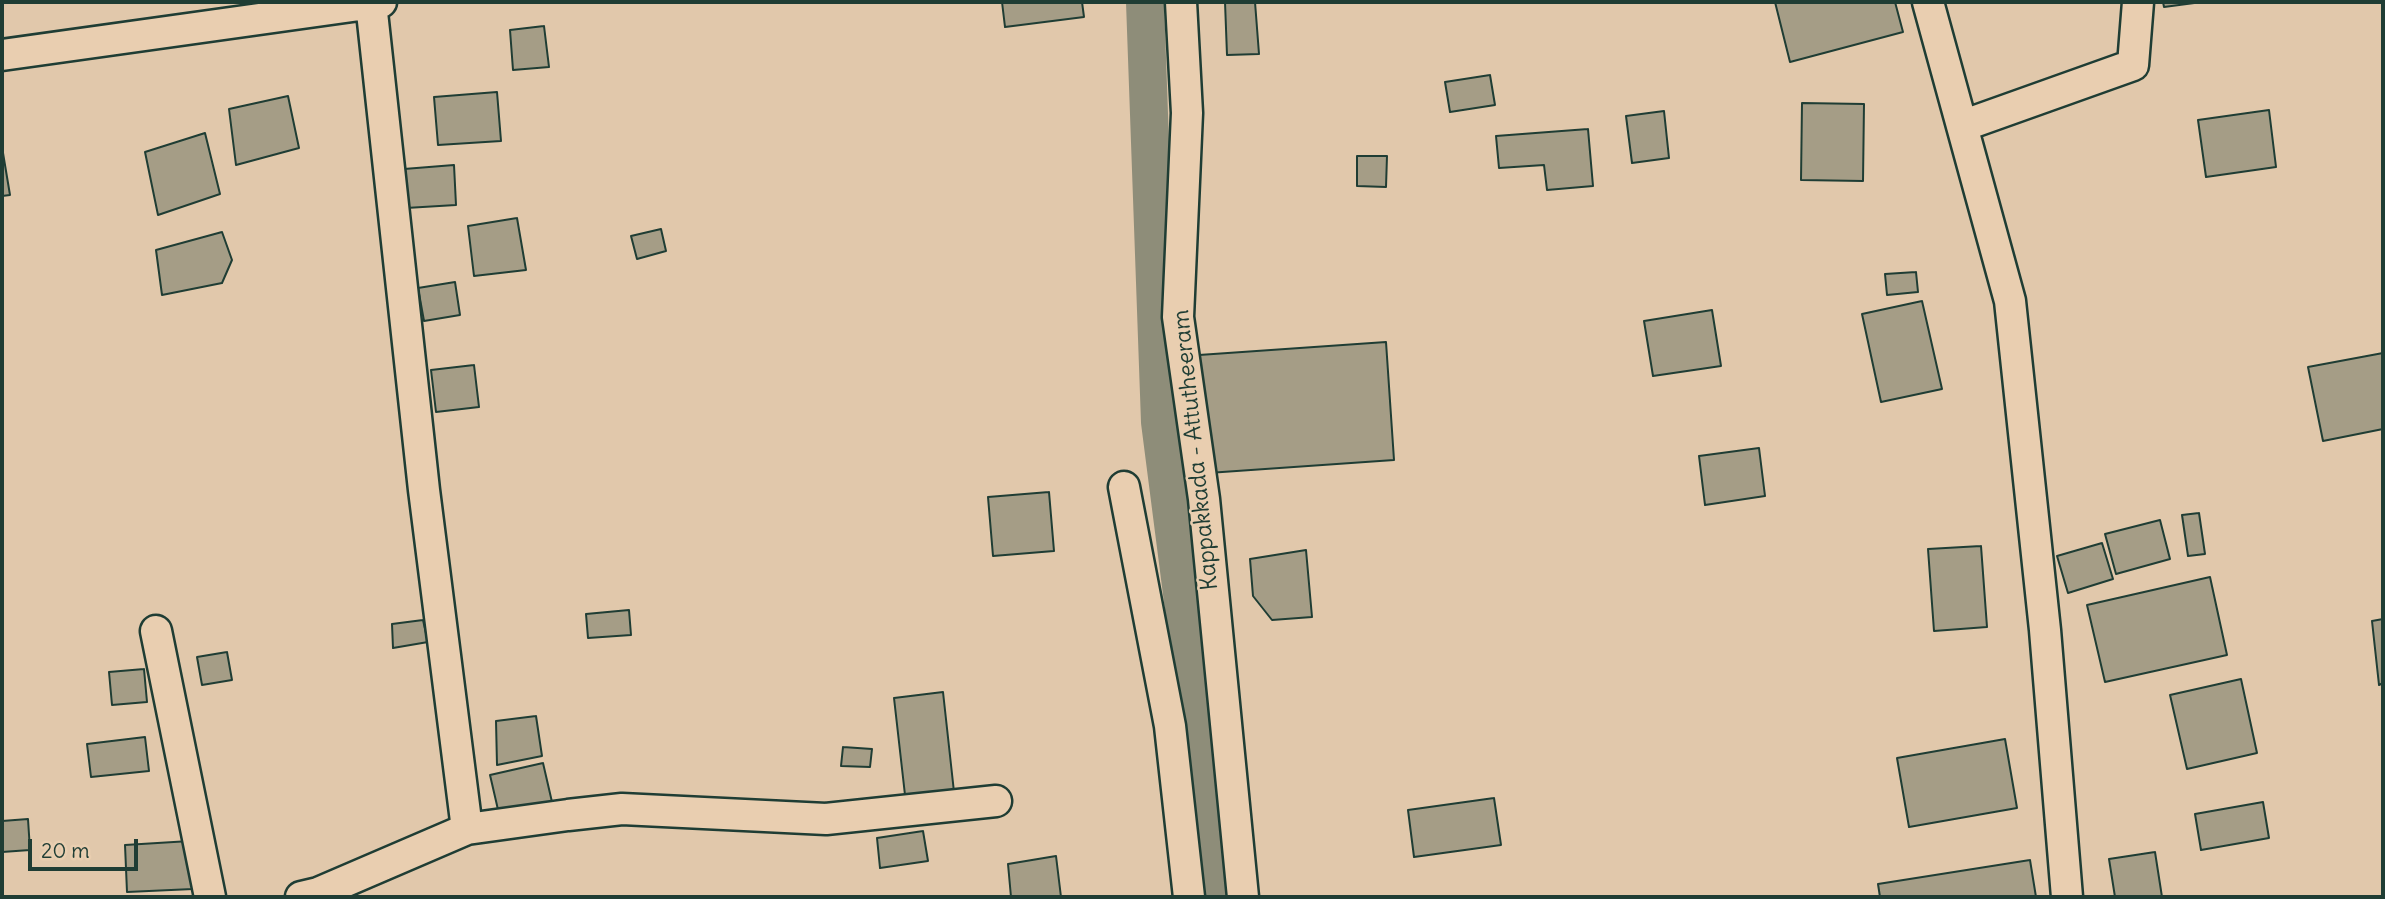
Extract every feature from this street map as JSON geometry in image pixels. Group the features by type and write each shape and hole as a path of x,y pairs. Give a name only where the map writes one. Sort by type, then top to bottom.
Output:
{"street":[{"path":"2,55 376,2 426,503 467,829"},
{"name":"Kappakkada - Attutheeram","path":"1181,2 1187,113 1178,317 1204,499 1243,897"},
{"path":"1928,2 2010,300 2045,630 2067,897"},
{"path":"1962,126 2133,65 2138,2"},
{"path":"1124,487 1170,726 1189,897"},
{"path":"156,631 210,897"},
{"path":"301,897 318,893 467,829 622,809 826,819 996,801"}],"building":[{"path":"1002,2 1082,2 1084,17 1005,27"},
{"path":"1225,2 1255,2 1259,54 1227,55"},
{"path":"1775,2 1895,2 1903,32 1790,62"},
{"path":"2163,2 2202,2 2164,7"},
{"path":"544,26 549,67 513,70 510,30"},
{"path":"1490,75 1495,105 1450,112 1445,82"},
{"path":"497,92 501,141 438,145 434,97"},
{"path":"288,96 299,148 236,165 229,109"},
{"path":"1802,103 1864,104 1863,181 1801,180"},
{"path":"2269,110 2276,167 2206,177 2198,120"},
{"path":"1664,111 1669,158 1632,163 1626,116"},
{"path":"1588,129 1593,186 1547,190 1544,165 1499,168 1496,136"},
{"path":"205,133 220,194 158,215 145,152"},
{"path":"2,147 10,195 2,196"},
{"path":"1357,156 1387,156 1386,187 1357,186"},
{"path":"454,165 456,205 406,208 404,169"},
{"path":"517,218 526,270 474,276 468,226"},
{"path":"661,229 666,251 637,259 631,236"},
{"path":"222,232 232,260 222,283 162,295 156,250"},
{"path":"1916,272 1918,292 1887,295 1885,274"},
{"path":"455,282 460,315 424,321 418,288"},
{"path":"1922,301 1942,389 1881,402 1862,314"},
{"path":"1712,310 1721,366 1653,376 1644,321"},
{"path":"1386,342 1394,460 1208,473 1199,355"},
{"path":"2383,353 2383,429 2323,441 2308,367"},
{"path":"474,365 479,407 436,412 431,370"},
{"path":"1759,448 1765,496 1705,505 1699,456"},
{"path":"1049,492 1054,551 993,556 988,497"},
{"path":"2199,513 2205,554 2188,556 2182,515"},
{"path":"2160,520 2170,559 2116,574 2105,534"},
{"path":"2102,543 2113,579 2068,593 2057,556"},
{"path":"1981,546 1987,627 1934,631 1928,549"},
{"path":"1306,550 1312,617 1272,620 1253,596 1250,559"},
{"path":"2210,577 2227,655 2105,682 2087,605"},
{"path":"629,610 631,635 588,638 586,614"},
{"path":"2383,619 2383,683 2379,685 2372,621"},
{"path":"423,620 428,642 393,648 392,624"},
{"path":"227,652 232,680 202,685 197,657"},
{"path":"144,669 147,702 112,705 109,672"},
{"path":"2241,679 2257,753 2187,769 2170,695"},
{"path":"943,692 954,792 905,795 894,698"},
{"path":"536,716 542,756 497,765 496,721"},
{"path":"145,737 149,771 91,777 87,744"},
{"path":"2005,739 2017,808 1909,827 1897,758"},
{"path":"843,747 872,749 870,767 841,766"},
{"path":"543,763 552,802 499,814 490,775"},
{"path":"1494,798 1501,845 1414,857 1408,810"},
{"path":"2263,802 2269,838 2201,850 2195,814"},
{"path":"28,819 30,850 2,852 2,821"},
{"path":"923,831 928,861 880,868 877,838"},
{"path":"190,841 193,889 127,892 125,845"},
{"path":"2155,852 2162,897 2115,897 2109,859"},
{"path":"1056,856 1061,897 1011,897 1008,864"},
{"path":"2030,860 2036,897 1880,897 1878,884"}],"waterway":[{"path":"1145,2 1160,422 1221,897"}]}
